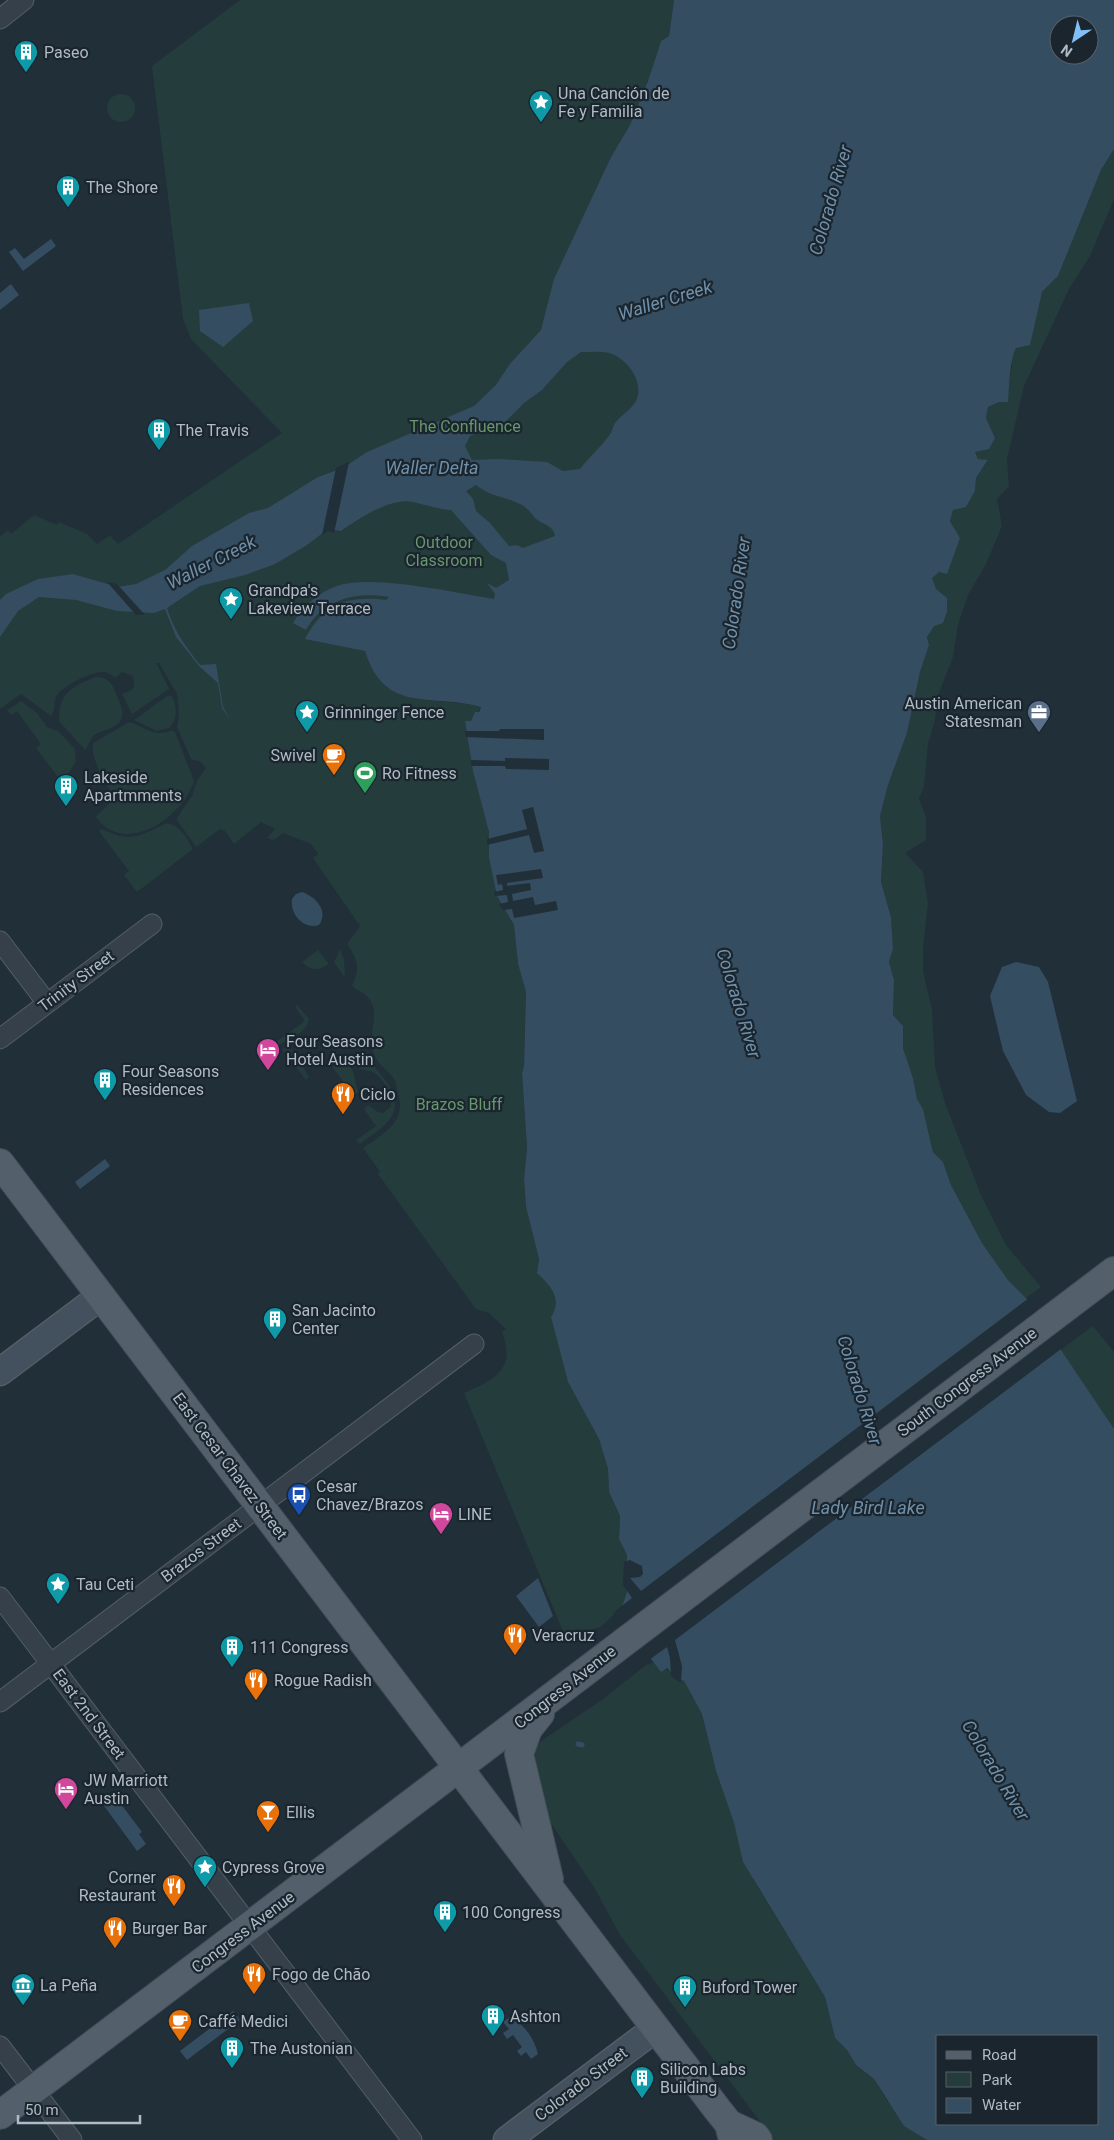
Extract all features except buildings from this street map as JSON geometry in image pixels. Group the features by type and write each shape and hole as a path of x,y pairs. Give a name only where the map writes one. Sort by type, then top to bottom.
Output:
{"main road":[{"name":"East Cesar Chavez Street","path":"0,1163 656,2028 731,2132"},
{"name":"South Congress Avenue","path":"628,1638 1114,1271"},
{"path":"0,1372 102,1296"},
{"name":"Congress Avenue","path":"0,2115 460,1769 628,1638"},
{"path":"552,1696 528,1729 519,1754 552,1891"},
{"name":"Colorado Street","path":"507,2140 656,2028"},
{"path":"731,2132 755,2136 758,2140"}],"street":[{"path":"0,19 24,0"},
{"name":"Trinity Street","path":"0,1038 152,924"},
{"path":"0,941 47,1003"},
{"name":"Brazos Street","path":"0,1702 474,1344"},
{"name":"East 2nd Street","path":"0,1597 412,2140"},
{"path":"0,2046 72,2140"}],"green space":[{"path":"240,0 674,0 669,36 661,41 648,81 630,125 611,157 567,254 668,323 600,597 502,603 380,596 390,597 364,648 373,669 384,683 396,692 426,700 462,703 481,707 471,721 465,722 489,832 489,858 497,896 514,925 518,964 526,992 524,1066 522,1073 527,1147 524,1180 526,1207 539,1259 537,1272 550,1287 555,1298 556,1304 551,1317 568,1382 599,1439 608,1469 609,1492 620,1516 619,1539 627,1555 634,1597 600,1627 569,1638 562,1629 464,1393 493,1378 504,1365 506,1345 502,1332 506,1329 489,1313 476,1309 378,1174 380,1172 363,1148 392,1126 399,1112 400,1103 394,1079 374,1055 372,1037 374,1010 372,1005 363,993 352,985 355,979 357,963 347,944 360,926 313,858 318,854 311,844 283,833 274,840 267,838 275,829 261,822 234,844 225,831 220,829 196,847 176,819 192,796 197,781 206,768 201,762 191,759 177,727 179,715 177,694 159,663 156,663 169,689 132,714 122,694 132,690 134,686 133,676 122,672 115,678 108,673 100,672 70,684 56,697 51,716 21,694 0,709 0,537 8,530 11,534 34,515 57,525 59,522 87,534 97,544 110,535 118,544 282,433 191,339 183,319 152,66"},
{"path":"121,94 131,98 135,108 131,118 121,122 111,118 107,108 111,98"},
{"path":"1114,149 1114,199 1090,256 1069,289 1024,386 1007,459 1009,486 997,499 1002,526 986,564 968,595 958,625 953,657 937,698 935,720 928,744 924,786 919,799 926,817 926,840 905,853 923,872 928,903 923,948 923,971 932,1010 935,1067 945,1103 981,1195 1006,1245 1041,1287 1026,1298 1008,1280 982,1243 951,1185 943,1162 933,1152 923,1109 917,1099 913,1078 903,1048 903,1026 893,1015 894,980 889,962 893,949 891,917 881,882 883,844 880,816 888,785 907,733 920,672 929,645 927,637 947,598 935,589 932,578 960,538 950,521 953,510 966,506 975,491 976,478 988,461 978,459 975,452 995,438 986,418 988,407 999,402 1009,381 1012,367 1011,355 1035,313 1042,292 1058,276 1101,170"},
{"path":"95,677 108,680 112,685 121,707 122,717 117,725 94,736 85,750 59,721 61,704 73,688"},
{"path":"167,696 172,696 176,708 174,721 169,728 157,731 134,720"},
{"path":"21,701 37,713 47,727 58,731 75,749 76,761 67,776 61,781 36,748 41,744 17,711 11,715 7,710"},
{"path":"129,722 150,731 160,733 172,730 175,732 194,781 179,807 166,819 152,828 137,833 122,834 108,829 96,817 115,797 104,780 94,757 93,743"},
{"path":"167,823 180,830 193,849 137,892 124,875 129,871 99,831 102,829 112,834 128,837 143,834"},
{"path":"340,949 344,959 345,978 334,962"},
{"path":"318,950 329,964 315,969 308,967 302,962"},
{"path":"297,1005 309,1019 307,1024 301,1032 279,1045 276,1042 305,1021 295,1007"},
{"path":"287,1046 302,1059 304,1069 309,1077 306,1080 282,1049"},
{"path":"371,1061 389,1086 394,1097 395,1106 389,1121 360,1144 356,1140 376,1126 364,1109 368,1105 383,1113 391,1106 389,1092 382,1080 375,1073 359,1068 359,1063"},
{"path":"341,1064 347,1065 353,1071 359,1092 354,1095 332,1067"},
{"path":"1093,1326 1114,1352 1114,1435 1059,1351"},
{"path":"658,1661 676,1678 684,1681 702,1714 716,1771 754,1881 825,1997 835,2038 847,2050 856,2065 874,2079 887,2101 918,2134 927,2140 774,2140 620,1935 594,1887 542,1810 530,1754 534,1746 603,1699 646,1665"}],"water":[{"name":"Lady Bird Lake","path":"674,0 1114,0 1114,149 1101,170 1058,276 1042,292 1030,345 1016,348 1014,352 1008,402 999,402 988,407 986,418 995,438 989,449 975,452 978,459 988,460 976,478 975,491 966,507 953,510 950,521 960,538 947,574 939,572 932,578 936,589 947,598 947,612 943,623 934,626 927,637 929,645 920,672 907,733 888,785 880,816 883,844 881,882 891,917 893,949 889,962 894,980 893,1015 903,1026 903,1048 913,1078 917,1099 923,1109 933,1152 943,1162 951,1185 982,1243 1008,1280 1026,1298 1114,1429 1114,2140 927,2140 904,2126 874,2079 856,2065 847,2050 835,2038 825,1997 743,1862 734,1823 716,1771 702,1714 684,1681 676,1678 667,1668 661,1672 615,1612 622,1607 627,1592 627,1555 619,1539 620,1516 609,1492 608,1469 599,1439 568,1382 551,1317 556,1304 555,1298 550,1287 537,1273 539,1259 526,1207 524,1180 527,1147 522,1073 524,1066 526,992 518,964 514,925 497,896 489,858 489,832 473,771 465,721 471,721 475,712 479,712 481,707 462,703 412,698 397,693 385,685 374,671 365,651 305,639 320,617 338,604 360,599 386,600 389,597 364,595 331,604 313,619 306,630 293,623 306,606 318,596 337,586 353,583 392,583 494,599 495,594 487,583 496,588 509,580 506,563 491,555 451,510 404,501 375,510 341,531 328,529 307,545 275,564 245,575 200,586 167,608 185,645 200,665 216,664 223,707 231,721 222,708 218,683 199,666 176,637 165,609 154,613 117,611 76,600 39,597 18,611 0,637 0,600 6,594 38,579 73,574 118,587 136,584 165,570 192,546 249,513 268,508 318,477 343,468 367,452 474,406 496,385 509,365 541,330 554,279 611,157 630,125 648,81 661,41 669,36","holes":["581,352 599,352 616,356 628,365 636,379 638,394 634,404 615,423 609,435 580,469 563,471 547,462 499,459 472,460 465,446 470,436 503,424 524,403 542,390 567,362","476,485 522,505 536,519 550,527 555,536 523,548 517,545 509,546 490,523 476,511 473,499 466,491"]},
{"path":"51,239 56,246 23,271 9,252 15,248 24,259"},
{"path":"11,284 19,295 0,310 0,293"},
{"path":"249,303 253,321 223,347 200,331 199,310"},
{"path":"302,892 312,897 320,905 323,915 319,925 313,926 303,923 295,915 292,899 296,894"},
{"path":"1016,962 1039,967 1048,982 1077,1101 1060,1113 1049,1112 1026,1095 1003,1051 990,996 1002,967"},
{"path":"105,1159 110,1166 80,1189 75,1182"},
{"path":"538,1578 553,1616 539,1627 516,1596"},
{"path":"114,1795 142,1832 139,1834 146,1844 137,1851 102,1803"},
{"path":"233,2011 240,2020 187,2060 180,2051"},
{"path":"510,2017 524,2028 534,2043 538,2054 531,2059 526,2052 521,2056 517,2051 522,2047 513,2035 507,2039 503,2033 509,2029 503,2022"}],"pier":[{"path":"349,462 334,533 328,531 322,535 336,468"},
{"path":"107,582 117,584 145,615 136,615"},
{"path":"500,729 544,729 544,740 466,737 465,731 499,731"},
{"path":"505,758 549,759 549,770 506,769 505,766 471,766 471,760 505,761"},
{"path":"533,807 544,851 534,853 529,835 487,845 487,839 527,829 522,810"},
{"path":"541,869 543,878 507,883 507,886 530,883 531,890 512,894 513,901 533,897 535,905 556,901 558,910 514,918 512,909 503,910 499,904 508,902 507,895 495,896 494,892 503,890 502,884 498,885 496,875"},
{"path":"1029,1298 1061,1349 675,1640 682,1666 681,1683 671,1676 667,1647 649,1660 613,1613 632,1598 623,1585 624,1562 630,1560 642,1566 643,1574 640,1577 630,1578 641,1591"}],"waterway":[{"path":"578,1744 582,1745"}],"place":[{"name":"Paseo","path":"26,73"},
{"name":"Una Canción de Fe y Familia","path":"541,123"},
{"name":"The Shore","path":"68,208"},
{"name":"The Travis","path":"159,451"},
{"name":"Grandpa's Lakeview Terrace","path":"231,620"},
{"name":"Grinninger Fence","path":"307,733"},
{"name":"Austin American Statesman","path":"1039,733"},
{"name":"Swivel","path":"334,776"},
{"name":"Ro Fitness","path":"365,794"},
{"name":"Lakeside Apartmments","path":"66,807"},
{"name":"Four Seasons Hotel Austin","path":"268,1071"},
{"name":"Four Seasons Residences","path":"105,1101"},
{"name":"Ciclo","path":"343,1115"},
{"name":"San Jacinto Center","path":"275,1340"},
{"name":"Cesar Chavez/Brazos","path":"299,1516"},
{"name":"LINE","path":"441,1535"},
{"name":"Tau Ceti","path":"58,1605"},
{"name":"Veracruz","path":"515,1656"},
{"name":"111 Congress","path":"232,1668"},
{"name":"Rogue Radish","path":"256,1701"},
{"name":"JW Marriott Austin","path":"66,1810"},
{"name":"Ellis","path":"268,1833"},
{"name":"Cypress Grove","path":"205,1888"},
{"name":"Corner Restaurant","path":"174,1907"},
{"name":"100 Congress","path":"445,1933"},
{"name":"Burger Bar","path":"115,1949"},
{"name":"Fogo de Chão","path":"254,1995"},
{"name":"La Peña","path":"23,2006"},
{"name":"Buford Tower","path":"685,2008"},
{"name":"Ashton","path":"493,2037"},
{"name":"Caffé Medici","path":"180,2042"},
{"name":"The Austonian","path":"232,2069"},
{"name":"Silicon Labs Building","path":"642,2099"}],"water label":[{"name":"Colorado River","path":"830,200"},
{"name":"Waller Creek","path":"665,300"},
{"name":"Waller Delta","path":"432,467"},
{"name":"Waller Creek","path":"211,562"},
{"name":"Colorado River","path":"736,593"},
{"name":"Colorado River","path":"739,1003"},
{"name":"Colorado River","path":"860,1390"},
{"name":"Colorado River","path":"996,1770"}],"park label":[{"name":"The Confluence","path":"465,426"},
{"name":"Outdoor Classroom","path":"444,551"},
{"name":"Brazos Bluff","path":"459,1104"}]}
